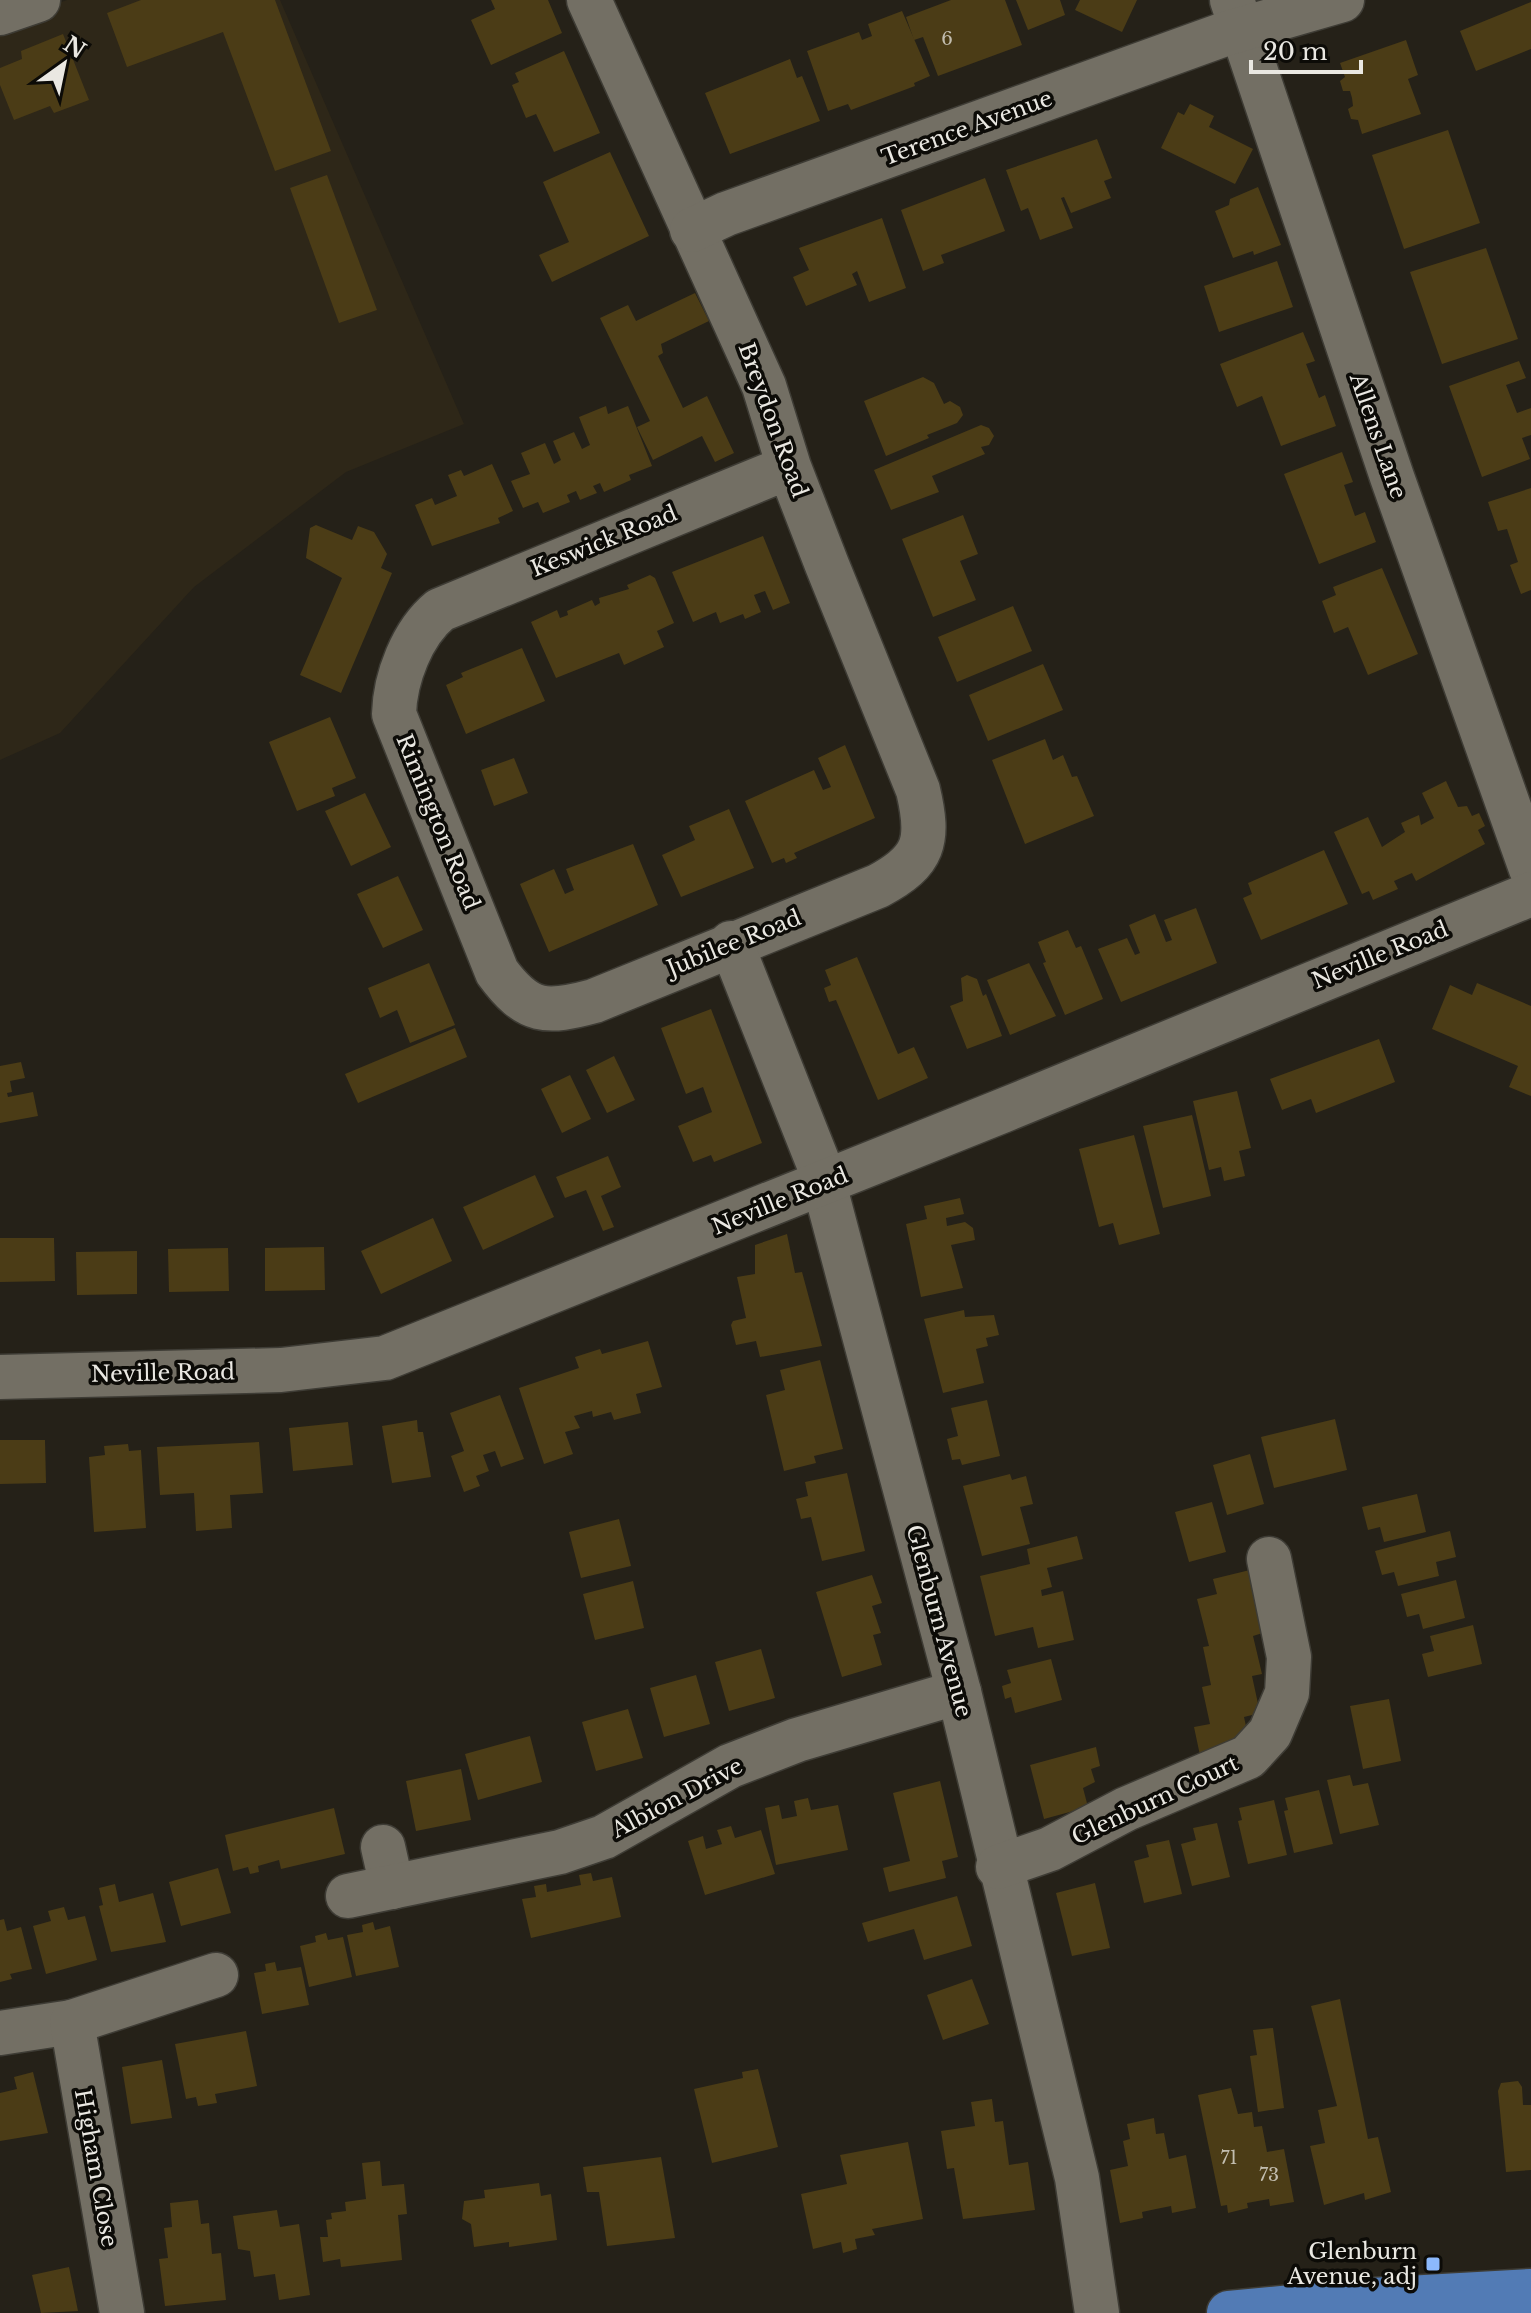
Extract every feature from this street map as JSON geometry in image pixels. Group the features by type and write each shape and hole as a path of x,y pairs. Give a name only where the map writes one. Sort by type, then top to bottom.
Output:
{"main road":[{"path":"1229,2313 1354,2301 1531,2291"}],"street":[{"path":"0,13 38,0"},
{"name":"Breydon Road","path":"589,0 764,386 789,467 918,790 926,821 922,850"},
{"name":"Terence Avenue","path":"692,230 1237,14 1342,0"},
{"name":"Allens Lane","path":"1237,14 1392,477 1531,869"},
{"name":"Keswick Road","path":"423,623 440,610 789,467"},
{"name":"Rimington Road","path":"423,623 395,689 394,714 497,972 513,994 535,1007"},
{"name":"Jubilee Road","path":"535,1007 559,1011 594,1001 878,886 905,872 922,850"},
{"name":"Neville Road","path":"0,1377 281,1370 385,1358 1531,894"},
{"name":"Glenburn Avenue","path":"731,943 823,1183 959,1692 998,1867 1077,2178 1097,2313"},
{"name":"Glenburn Court","path":"998,1867 1050,1849 1126,1809 1248,1757 1270,1733 1287,1693 1289,1657 1269,1559"},
{"name":"Albion Drive","path":"348,1896 387,1867 560,1852 604,1837 730,1766 797,1740 959,1692"},
{"path":"0,2033 72,2022 216,1975"},
{"name":"Higham Close","path":"72,2022 122,2313"}],"shaded area":[{"path":"67,0 280,0 464,424 346,472 194,587 60,733 0,760 0,24"}],"building":[{"path":"141,0 275,0 331,151 275,171 223,32 127,67 107,13"},
{"path":"491,0 548,0 562,33 491,65 471,20 495,9"},
{"path":"951,0 1005,0 1022,45 938,76 923,37 914,40 906,17"},
{"path":"1016,0 1060,0 1065,15 1028,30"},
{"path":"1080,0 1137,0 1122,32 1075,10"},
{"path":"1531,2 1531,49 1476,71 1460,31"},
{"path":"902,11 930,76 914,83 915,86 851,110 848,104 828,111 807,51 859,32 862,40 872,36 868,24"},
{"path":"63,34 89,100 54,113 50,106 14,120 0,85 0,68 22,59 21,51"},
{"path":"1406,40 1418,75 1408,79 1421,114 1362,134 1358,120 1351,119 1348,109 1353,106 1352,98 1350,91 1343,91 1340,81 1345,77 1340,63"},
{"path":"564,51 600,133 554,152 536,114 526,118 512,85 519,82 515,73"},
{"path":"790,59 797,78 802,76 820,121 730,154 705,93"},
{"path":"1190,104 1214,116 1209,127 1253,149 1235,184 1161,148 1178,112 1184,115"},
{"path":"1448,130 1480,223 1404,249 1372,155"},
{"path":"1097,139 1112,178 1104,181 1111,198 1071,213 1064,197 1061,198 1073,228 1040,240 1028,208 1021,211 1006,170"},
{"path":"610,152 649,236 552,282 539,255 569,242 543,182"},
{"path":"327,175 377,310 339,323 290,188"},
{"path":"985,178 1005,231 941,255 944,263 923,271 901,210"},
{"path":"1258,187 1281,245 1254,255 1253,251 1233,258 1215,211 1229,205 1230,199"},
{"path":"882,218 906,288 869,302 857,271 852,274 857,285 806,306 793,277 809,270 799,248"},
{"path":"1486,248 1518,339 1442,364 1410,272"},
{"path":"1277,261 1293,307 1219,332 1204,286"},
{"path":"695,293 709,321 661,344 663,353 658,356 683,408 707,396 734,453 715,462 702,436 653,460 637,427 650,421 600,318 628,305 636,321"},
{"path":"1303,332 1315,361 1306,364 1319,398 1325,395 1336,426 1281,446 1262,396 1237,407 1220,364"},
{"path":"1519,361 1526,378 1506,385 1517,413 1531,408 1531,435 1522,438 1530,459 1482,477 1449,386"},
{"path":"923,377 934,383 944,404 950,401 960,407 963,415 957,423 927,435 929,438 886,456 864,401"},
{"path":"606,406 608,414 628,406 652,466 629,475 631,480 604,492 600,483 593,486 597,493 580,500 576,491 567,495 570,502 543,513 538,502 523,508 511,481 530,474 521,453 545,443 554,464 561,460 553,441 574,432 582,449 590,445 579,417"},
{"path":"981,425 989,428 994,436 989,445 981,447 985,454 932,476 939,492 891,510 874,470"},
{"path":"1342,452 1353,482 1344,485 1355,516 1365,512 1376,542 1319,564 1284,474"},
{"path":"492,464 513,511 498,518 500,523 432,546 415,505 432,498 435,505 457,496 448,475 461,470 464,476"},
{"path":"1531,488 1531,590 1521,594 1510,565 1518,562 1507,529 1498,531 1488,502"},
{"path":"963,515 978,554 960,561 976,600 933,617 902,539"},
{"path":"316,525 352,540 358,526 374,532 387,554 381,568 392,573 341,693 300,675 342,578 306,558 310,528"},
{"path":"763,536 790,603 773,610 765,591 754,595 761,612 745,619 743,614 720,623 716,612 693,622 672,572"},
{"path":"1382,568 1418,654 1368,675 1348,627 1334,633 1322,601 1336,595 1333,587"},
{"path":"650,575 655,578 674,623 657,631 664,647 624,665 619,653 556,678 531,622 557,610 560,618 568,615 567,611 592,600 595,606 600,603 599,598 629,589 627,585"},
{"path":"1013,606 1032,651 957,682 938,637"},
{"path":"522,648 545,701 466,734 446,685 463,677 461,673"},
{"path":"1043,664 1063,710 988,741 969,695"},
{"path":"330,717 356,778 332,788 335,796 297,811 269,742"},
{"path":"1045,739 1053,760 1063,755 1072,777 1077,776 1094,816 1025,844 992,760"},
{"path":"845,745 875,818 794,853 797,858 786,863 784,858 772,863 745,801 814,770 823,790 831,787 818,758"},
{"path":"514,758 528,793 494,806 481,770"},
{"path":"1446,781 1458,807 1467,806 1472,816 1479,813 1485,826 1478,830 1485,844 1416,881 1412,873 1394,881 1398,889 1373,900 1369,891 1362,894 1334,832 1368,817 1382,847 1405,832 1401,823 1419,815 1421,825 1434,818 1422,793"},
{"path":"365,793 391,847 351,866 325,811"},
{"path":"729,809 754,868 681,897 662,855 695,840 689,826"},
{"path":"633,844 658,905 549,952 520,884 554,869 565,894 574,890 566,869"},
{"path":"1324,850 1348,904 1261,940 1243,898 1252,894 1248,883"},
{"path":"398,876 423,930 383,948 357,894"},
{"path":"1196,908 1217,963 1121,1002 1098,949 1127,938 1135,955 1140,953 1129,925 1155,914 1166,942 1172,940 1164,920"},
{"path":"1068,930 1076,948 1081,946 1103,999 1065,1015 1043,963 1046,962 1038,942"},
{"path":"857,957 898,1054 914,1047 928,1078 878,1100 836,1000 829,1002 824,988 831,985 825,970"},
{"path":"429,963 455,1025 410,1043 397,1010 380,1018 368,988"},
{"path":"1029,963 1056,1016 1010,1035 987,980"},
{"path":"967,975 977,979 983,996 986,994 1002,1036 967,1049 950,1006 963,1001 961,978"},
{"path":"1477,983 1531,1006 1531,1096 1509,1087 1518,1066 1432,1029 1450,985 1472,995"},
{"path":"711,1009 762,1143 714,1162 711,1155 693,1162 678,1126 712,1112 703,1087 686,1094 661,1028"},
{"path":"455,1028 467,1057 358,1103 345,1074"},
{"path":"1379,1039 1395,1082 1316,1113 1311,1099 1282,1110 1270,1079"},
{"path":"614,1056 635,1100 607,1113 586,1070"},
{"path":"21,1062 25,1078 10,1081 12,1092 7,1093 8,1097 33,1092 38,1116 0,1123 0,1066"},
{"path":"570,1075 591,1119 562,1133 541,1089"},
{"path":"1237,1091 1251,1148 1239,1151 1245,1176 1224,1181 1221,1167 1209,1170 1193,1101"},
{"path":"1192,1115 1211,1196 1163,1208 1143,1126"},
{"path":"1134,1135 1160,1234 1119,1245 1113,1223 1099,1227 1079,1149"},
{"path":"608,1156 621,1187 601,1196 614,1227 603,1231 586,1190 565,1198 556,1177"},
{"path":"535,1175 554,1217 483,1250 463,1207"},
{"path":"960,1198 964,1214 946,1218 947,1226 965,1222 973,1228 975,1240 951,1245 963,1288 921,1297 906,1224 927,1219 924,1206"},
{"path":"433,1218 452,1261 381,1294 361,1251"},
{"path":"787,1234 795,1273 802,1272 822,1346 760,1357 756,1341 736,1345 731,1325 733,1321 746,1318 737,1277 755,1274 755,1245"},
{"path":"0,1238 54,1238 55,1281 0,1282"},
{"path":"324,1247 325,1290 265,1291 265,1248"},
{"path":"228,1248 229,1291 169,1292 168,1249"},
{"path":"137,1251 137,1294 77,1295 76,1252"},
{"path":"964,1310 965,1317 994,1315 999,1335 986,1338 988,1346 976,1349 984,1383 943,1393 924,1319"},
{"path":"648,1341 662,1387 636,1394 641,1413 614,1420 611,1412 593,1417 592,1411 574,1416 580,1428 565,1432 573,1454 544,1464 519,1388 579,1368 575,1357 600,1349 602,1354"},
{"path":"820,1360 843,1449 814,1456 816,1463 784,1471 766,1395 785,1390 780,1370"},
{"path":"500,1395 524,1459 501,1467 495,1451 483,1455 489,1471 476,1476 480,1486 464,1492 451,1456 464,1451 450,1413"},
{"path":"987,1400 1000,1456 962,1465 960,1459 952,1460 947,1439 958,1436 951,1408"},
{"path":"1335,1419 1347,1470 1274,1488 1261,1437"},
{"path":"417,1420 418,1432 423,1432 431,1477 392,1483 382,1426"},
{"path":"348,1422 353,1465 293,1471 289,1428"},
{"path":"0,1440 45,1440 46,1483 0,1484"},
{"path":"259,1442 263,1493 230,1495 232,1528 196,1531 194,1493 160,1495 157,1447"},
{"path":"128,1444 129,1451 141,1450 146,1528 94,1532 89,1457 105,1455 104,1446"},
{"path":"1250,1454 1264,1504 1227,1515 1213,1465"},
{"path":"847,1473 865,1551 822,1561 811,1517 801,1519 796,1499 808,1496 805,1482"},
{"path":"1010,1474 1012,1480 1026,1476 1033,1504 1020,1507 1030,1544 982,1556 963,1486"},
{"path":"1417,1494 1426,1532 1384,1542 1380,1527 1368,1530 1362,1507"},
{"path":"1212,1502 1226,1552 1189,1562 1175,1512"},
{"path":"619,1519 631,1566 581,1578 569,1532"},
{"path":"1450,1531 1456,1557 1436,1562 1439,1576 1398,1586 1394,1572 1382,1575 1375,1551"},
{"path":"1077,1536 1083,1559 1047,1568 1052,1587 1041,1590 1042,1596 1063,1591 1074,1640 1038,1648 1033,1627 995,1636 980,1576 1030,1564 1027,1549"},
{"path":"1254,1569 1269,1631 1253,1636 1262,1674 1252,1676 1260,1713 1244,1717 1251,1749 1201,1760 1194,1727 1210,1724 1202,1687 1211,1685 1203,1647 1209,1646 1197,1599 1217,1594 1213,1579"},
{"path":"872,1575 882,1603 872,1606 881,1633 873,1635 882,1665 842,1677 816,1592"},
{"path":"1456,1580 1465,1618 1423,1629 1419,1614 1407,1617 1401,1594"},
{"path":"633,1581 644,1628 595,1640 583,1594"},
{"path":"1473,1625 1482,1664 1428,1677 1422,1654 1434,1651 1430,1636"},
{"path":"761,1649 775,1698 729,1711 715,1662"},
{"path":"1051,1659 1062,1700 1015,1713 1011,1697 1005,1699 1002,1686 1011,1683 1007,1670"},
{"path":"696,1675 710,1724 664,1737 650,1688"},
{"path":"1389,1699 1401,1761 1363,1769 1350,1706"},
{"path":"628,1709 643,1758 596,1771 582,1722"},
{"path":"530,1736 542,1782 478,1800 465,1754"},
{"path":"1096,1747 1100,1766 1091,1769 1095,1782 1083,1788 1088,1807 1044,1819 1030,1765"},
{"path":"461,1769 471,1820 416,1831 406,1781"},
{"path":"1350,1775 1353,1786 1368,1783 1379,1825 1340,1834 1327,1780"},
{"path":"940,1781 958,1857 942,1861 946,1878 889,1892 883,1868 910,1861 893,1793"},
{"path":"1319,1790 1333,1844 1294,1853 1284,1811 1288,1810 1285,1798"},
{"path":"808,1798 811,1810 838,1805 848,1850 776,1865 765,1808 779,1805 782,1819 797,1816 794,1801"},
{"path":"1274,1800 1287,1855 1248,1864 1238,1821 1242,1820 1239,1808"},
{"path":"334,1808 345,1854 281,1869 279,1860 258,1866 259,1872 250,1874 248,1867 233,1871 225,1835"},
{"path":"1217,1823 1230,1877 1192,1886 1181,1844 1196,1840 1193,1828"},
{"path":"731,1826 735,1838 761,1830 775,1874 705,1895 688,1841 703,1836 706,1849 722,1844 717,1830"},
{"path":"1169,1840 1182,1894 1144,1903 1134,1861 1149,1857 1146,1845"},
{"path":"218,1868 231,1913 181,1926 169,1882"},
{"path":"591,1873 593,1881 612,1877 621,1917 531,1938 522,1899 536,1897 534,1886 546,1884 547,1892 581,1885 579,1875"},
{"path":"1095,1883 1110,1948 1072,1956 1056,1893"},
{"path":"115,1884 119,1902 153,1893 166,1942 111,1952 99,1906 103,1905 99,1888"},
{"path":"957,1896 972,1946 924,1960 914,1929 868,1942 862,1923"},
{"path":"64,1907 68,1920 85,1916 97,1960 46,1974 33,1926 51,1921 48,1911"},
{"path":"4,1919 7,1931 21,1927 32,1969 10,1974 12,1979 0,1982 0,1920"},
{"path":"373,1922 375,1930 390,1926 399,1967 356,1976 347,1935 363,1932 362,1925"},
{"path":"326,1933 328,1940 343,1937 352,1977 309,1987 300,1946 316,1942 315,1936"},
{"path":"275,1962 277,1971 301,1967 309,2005 262,2014 254,1973 266,1971 265,1964"},
{"path":"972,1979 989,2024 943,2040 927,1995"},
{"path":"1340,1999 1368,2139 1378,2137 1391,2192 1365,2200 1364,2193 1324,2205 1310,2146 1325,2143 1318,2110 1337,2106 1311,2006"},
{"path":"1273,2028 1284,2108 1258,2112 1250,2056 1257,2055 1253,2030"},
{"path":"246,2031 257,2086 215,2094 217,2103 198,2106 196,2097 186,2099 175,2044"},
{"path":"162,2060 172,2118 131,2124 122,2067"},
{"path":"758,2069 778,2147 712,2163 694,2089 743,2078 742,2072"},
{"path":"33,2072 48,2133 0,2141 0,2093 17,2089 14,2077"},
{"path":"1518,2081 1522,2087 1523,2105 1531,2105 1531,2170 1506,2172 1498,2091 1501,2083"},
{"path":"1231,2088 1238,2114 1252,2112 1254,2127 1262,2126 1267,2152 1284,2149 1294,2202 1270,2206 1269,2199 1247,2203 1248,2208 1228,2213 1227,2205 1221,2206 1198,2095"},
{"path":"992,2099 995,2122 1003,2121 1009,2165 1028,2162 1035,2210 963,2219 954,2168 947,2169 941,2131 975,2126 971,2102"},
{"path":"1154,2118 1156,2134 1164,2133 1169,2159 1186,2155 1196,2208 1172,2213 1171,2206 1142,2212 1143,2218 1120,2223 1110,2170 1128,2166 1123,2141 1130,2139 1127,2124"},
{"path":"908,2142 923,2219 872,2229 875,2235 855,2239 857,2249 843,2253 841,2242 813,2249 801,2194 847,2184 840,2155"},
{"path":"661,2157 675,2238 607,2246 599,2192 587,2192 583,2167"},
{"path":"380,2161 382,2186 404,2184 407,2214 398,2215 402,2260 341,2267 340,2259 323,2262 320,2237 328,2237 326,2220 332,2219 331,2213 346,2211 345,2202 366,2199 362,2163"},
{"path":"539,2183 541,2196 551,2194 557,2240 509,2247 509,2242 474,2247 471,2224 462,2219 464,2201 485,2198 484,2190"},
{"path":"198,2200 201,2224 209,2223 212,2254 221,2253 226,2300 165,2306 159,2259 168,2258 164,2228 172,2227 170,2203"},
{"path":"277,2210 280,2227 299,2224 310,2295 279,2300 275,2274 254,2277 250,2251 238,2249 233,2216"},
{"path":"69,2267 78,2311 41,2313 32,2275"}],"place":[{"name":"Glenburn Avenue, adj","path":"1433,2264"}]}
